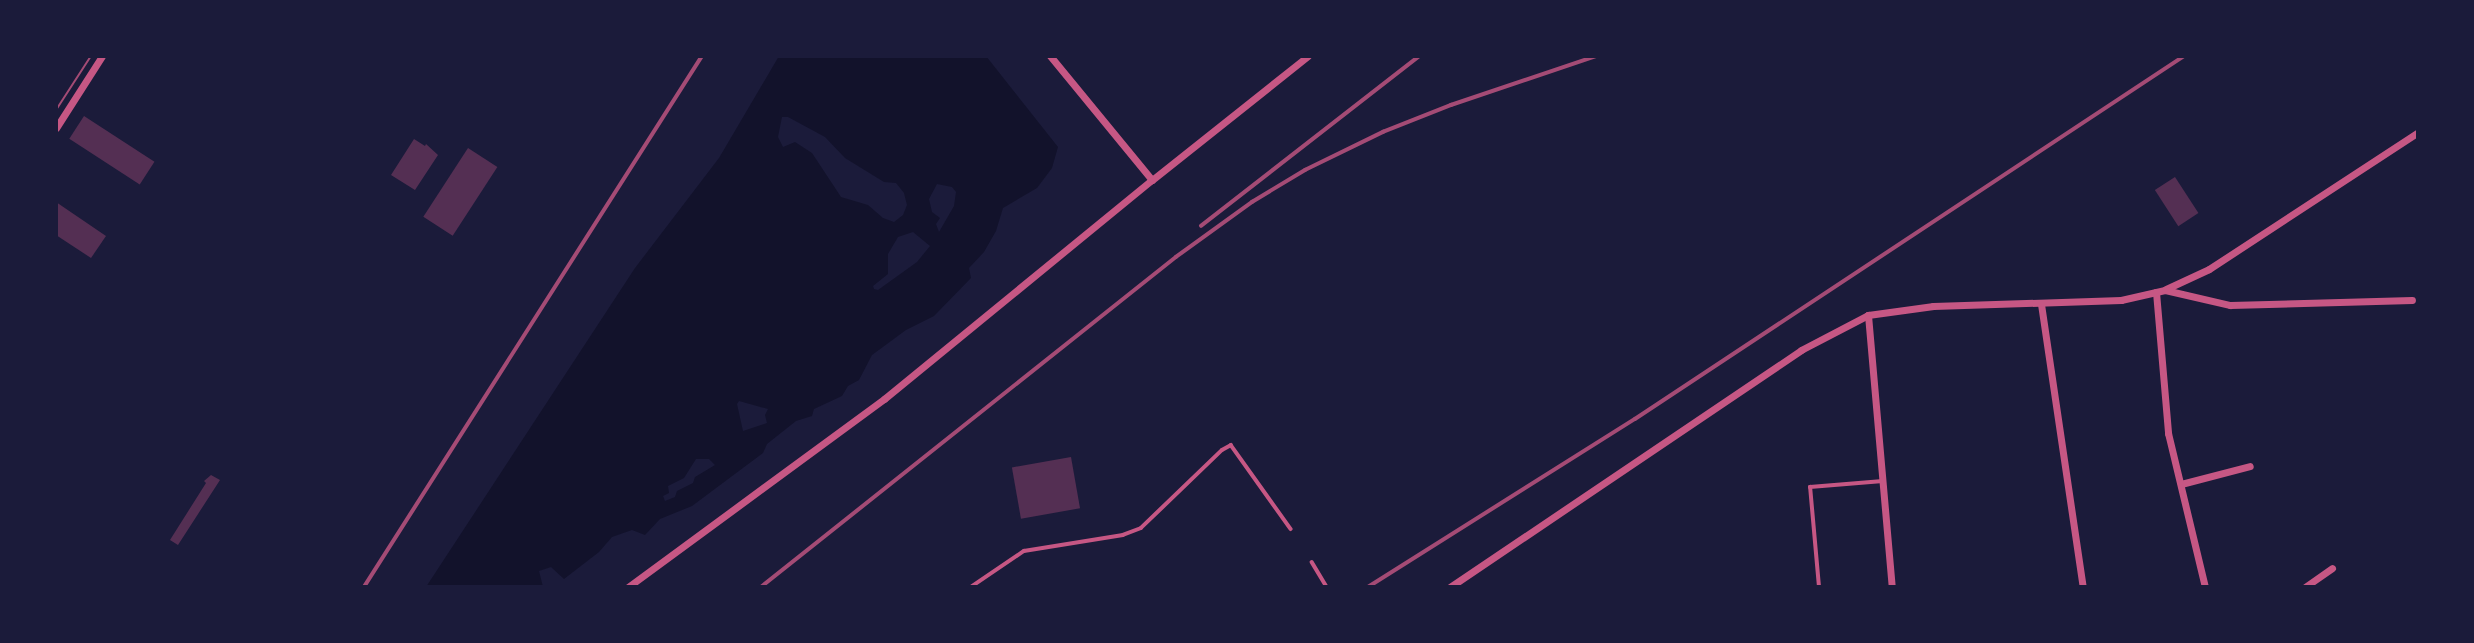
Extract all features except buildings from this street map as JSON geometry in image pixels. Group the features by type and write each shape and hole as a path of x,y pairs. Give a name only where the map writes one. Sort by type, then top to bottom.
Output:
{"street":[{"path":"56,128 102,56"},
{"path":"1050,56 1152,180"},
{"path":"628,587 884,399 1308,56"},
{"path":"1450,587 1801,350 1868,315 1907,307 2121,300 2165,290 2209,270 2418,132"},
{"path":"2165,290 2230,305 2412,300"},
{"path":"2156,292 2168,433 2205,587"},
{"path":"2041,304 2083,587"},
{"path":"1868,315 1885,481 1892,587"},
{"path":"2181,484 2250,466"},
{"path":"2305,587 2332,568"}],"lane":[{"path":"971,587 1024,551 1123,535 1141,528 1222,450 1231,445 1291,529"},
{"path":"1819,587 1810,487 1885,481"},
{"path":"1312,562 1327,587"}],"shaded area":[{"path":"779,56 986,56 1058,147 1052,168 1037,188 1003,208 996,231 984,252 969,268 971,278 934,316 906,330 872,355 859,380 848,386 842,396 814,409 812,416 796,421 767,444 763,453 692,506 660,519 645,535 632,530 612,537 599,552 564,579 551,567 539,571 543,587 426,587 635,268 719,158","holes":["782,117 788,117 825,137 845,158 884,182 896,183 904,193 907,205 903,215 894,222 883,218 868,205 841,197 812,153 795,142 783,147 778,137","937,184 952,187 956,192 954,206 939,232 936,224 940,218 932,212 929,199","913,232 930,246 917,262 878,290 874,289 873,286 888,274 888,254 898,237","739,401 768,409 765,415 767,423 743,431 737,404","696,459 709,459 715,465 695,477 693,483 677,491 675,497 665,501 663,496 669,493 668,486 684,478"]}],"tram line":[{"path":"56,110 91,56"}],"railway":[{"path":"364,587 702,56"},
{"path":"1201,226 1419,56"},
{"path":"761,587 1176,257 1252,202 1305,170 1383,132 1451,105 1597,56"},
{"path":"1368,587 1635,419 2184,56"}]}
